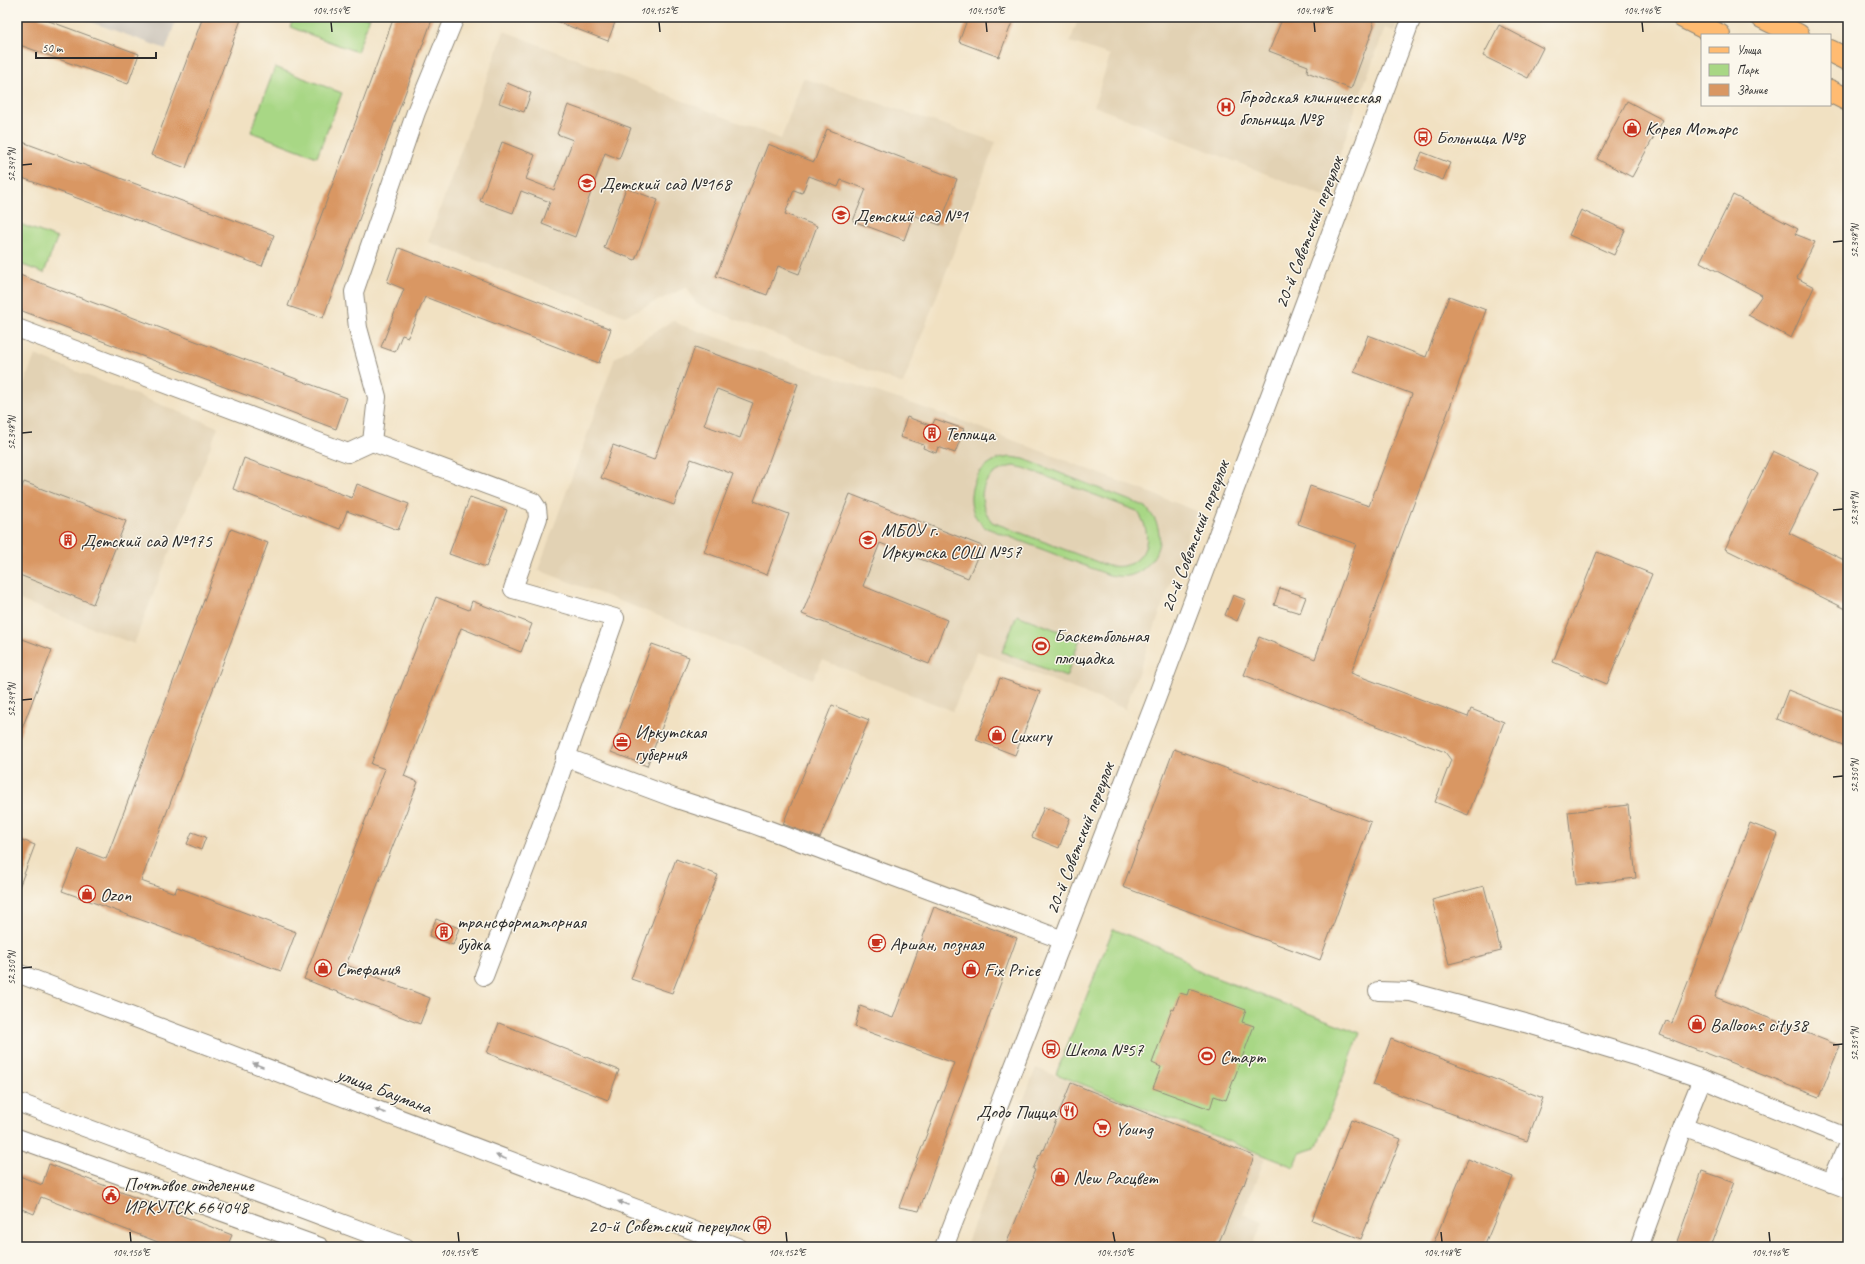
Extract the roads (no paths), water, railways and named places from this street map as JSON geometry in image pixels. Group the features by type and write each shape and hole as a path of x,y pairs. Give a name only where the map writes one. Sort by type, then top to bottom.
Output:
{"main road":[{"path":"1683,17 1717,34"},
{"path":"1762,17 1796,34"},
{"path":"1831,52 1848,60"},
{"path":"1831,92 1848,100"}],"street":[{"path":"372,442 377,397 358,328 354,292 416,112 455,17"},
{"name":"20-й Советский переулок","path":"944,1247 1155,702 1412,17"},
{"path":"17,328 348,453 372,442 533,502 538,508 538,518 513,589 614,618 550,803 484,976"},
{"path":"565,757 677,799 760,827 1063,940"},
{"name":"улица Баумана","path":"17,973 738,1247"},
{"path":"1378,991 1411,992 1525,1023 1641,1058 1702,1079 1848,1138"},
{"path":"1640,1247 1683,1126 1702,1079"},
{"path":"17,1102 385,1244 405,1247"},
{"path":"1683,1126 1848,1189"},
{"path":"17,1138 320,1247"},
{"path":"1831,1183 1848,1144"}],"place":[{"name":"Городская клиническая больница №8","path":"1226,107"},
{"name":"Корея Моторс","path":"1632,128"},
{"name":"Больница №8","path":"1423,137"},
{"name":"Детский сад №168","path":"587,183"},
{"name":"Детский сад №1","path":"841,215"},
{"name":"Теплица","path":"932,433"},
{"name":"Детский сад №175","path":"68,540"},
{"name":"МБОУ г. Иркутска СОШ №57","path":"868,540"},
{"name":"Баскетбольная площадка","path":"1041,646"},
{"name":"Luxury","path":"997,735"},
{"name":"Иркутская губерния","path":"622,742"},
{"name":"Ozon","path":"87,894"},
{"name":"трансформаторная будка","path":"444,932"},
{"name":"Аршан, позная","path":"877,943"},
{"name":"Стефания","path":"323,968"},
{"name":"Fix Price","path":"971,969"},
{"name":"Balloons city38","path":"1697,1024"},
{"name":"Школа №57","path":"1051,1049"},
{"name":"Старт","path":"1207,1056"},
{"name":"Додо Пицца","path":"1069,1111"},
{"name":"Young","path":"1102,1128"},
{"name":"New Расцвет","path":"1060,1177"},
{"name":"Почтовое отделение ИРКУТСК 664048","path":"111,1195"},
{"name":"20-й Советский переулок","path":"762,1225"}]}
